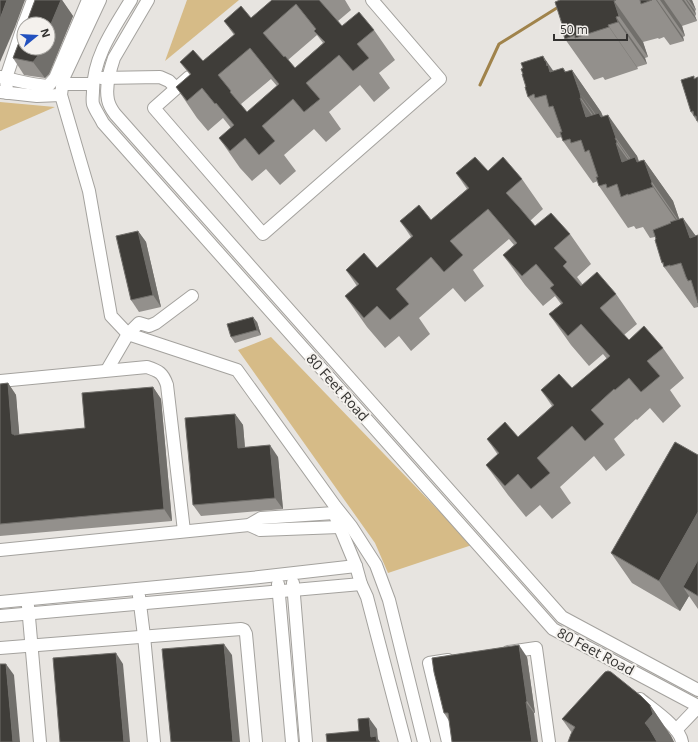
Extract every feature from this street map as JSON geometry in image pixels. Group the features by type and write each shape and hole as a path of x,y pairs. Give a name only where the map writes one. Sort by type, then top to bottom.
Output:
{"street":[{"path":"27,16 34,0"},
{"path":"3,78 22,83 48,86 55,78 88,0"},
{"path":"100,0 63,80 62,89 88,191 111,316 128,334 237,370 334,509 351,526 376,565 389,600 424,742"},
{"name":"80 Feet Road","path":"131,0 101,51 93,81 93,104 103,123 553,629 698,706"},
{"name":"80 Feet Road","path":"148,0 114,58 109,77 107,87 108,100 119,119 562,617 698,690"},
{"path":"200,68 154,108 263,234 440,79 372,0"},
{"path":"16,45 3,78 4,93 37,96 109,77 160,77 169,81 176,88"},
{"path":"107,370 128,334 138,323 149,326 156,323 192,296"},
{"path":"0,381 147,367 160,372 165,378 167,385 184,532"},
{"path":"0,550 249,525 261,518 334,509"},
{"path":"334,509 339,526 367,597 405,742"},
{"path":"249,525 260,530 339,526"},
{"path":"0,602 356,566"},
{"path":"292,573 306,742"},
{"path":"277,575 292,742"},
{"path":"0,616 362,584"},
{"path":"139,589 154,742"},
{"path":"27,599 40,742"},
{"path":"0,648 144,636 244,630 246,634 256,742"},
{"path":"498,654 536,648 549,742"},
{"path":"448,742 430,663 460,659"},
{"path":"630,694 636,696 671,724 681,737 682,742"},
{"path":"676,730 698,706"}],"shaded area":[{"path":"187,0 239,0 165,61"},
{"path":"0,102 55,107 0,131"},
{"path":"271,337 472,545 388,573 375,543 238,350"}],"building":[{"path":"0,0 7,0 0,19"},
{"path":"35,0 61,0 54,16 29,16"},
{"path":"272,0 319,0 342,26 359,12 374,30 357,44 369,58 353,71 339,55 306,83 320,99 304,112 293,99 262,126 275,141 259,155 245,138 230,151 219,138 234,125 202,88 187,101 176,87 191,74 180,62 193,50 203,61 235,34 224,21 241,6 251,18","holes":["296,4 316,29 314,31 325,42 295,68 263,33","250,48 279,84 247,112 218,75"]},
{"path":"560,0 616,0 614,1 619,16 616,17 618,22 608,25 609,27 575,38 575,35 565,39 561,27 563,27 555,2"},
{"path":"640,0 652,0 641,4"},
{"path":"16,50 16,56 37,56 33,62 13,58"},
{"path":"543,56 550,72 563,68 565,72 572,70 586,117 599,113 601,117 608,115 622,162 635,157 637,162 644,160 653,187 621,197 617,184 607,188 606,184 599,186 596,177 598,177 589,150 585,152 581,140 571,143 570,139 563,141 560,132 562,132 553,106 549,107 546,95 535,98 534,94 528,97 522,74 521,69 523,68 521,63"},
{"path":"694,76 694,79 698,77 697,121 693,111 691,112 681,80"},
{"path":"475,157 488,171 503,157 522,179 506,193 535,226 551,213 570,234 554,248 567,262 563,266 581,286 597,272 616,294 600,308 629,340 644,326 663,348 647,361 660,376 641,392 629,378 615,390 614,389 591,410 604,424 585,441 572,426 537,458 550,473 531,489 518,474 505,486 486,465 499,453 487,439 505,422 518,437 554,405 541,390 559,374 572,388 610,356 581,324 568,336 549,314 563,303 550,288 554,285 536,264 522,276 503,255 517,243 488,209 450,241 463,255 444,272 431,257 396,289 409,304 390,320 377,306 364,318 345,296 359,284 346,270 364,253 377,268 413,236 400,221 419,205 431,220 469,188 456,173"},
{"path":"683,218 690,238 698,235 698,303 691,280 688,281 681,263 664,267 653,230"},
{"path":"138,231 153,295 131,300 116,236"},
{"path":"253,317 257,330 231,337 227,324"},
{"path":"8,383 12,434 14,435 85,428 82,393 153,387 164,509 0,524 0,384"},
{"path":"235,414 238,448 270,445 275,498 193,505 185,418"},
{"path":"675,442 698,455 698,512 659,581 611,553"},
{"path":"698,560 698,596 683,587"},
{"path":"224,644 233,742 171,742 162,649"},
{"path":"519,645 532,742 452,742 448,713 444,713 432,658"},
{"path":"116,653 124,742 60,742 53,658"},
{"path":"0,664 6,664 13,742 0,742"},
{"path":"608,671 641,696 650,705 653,714 645,723 657,742 568,742 575,727 562,719 605,672"},
{"path":"369,718 371,737 376,736 377,742 327,742 326,734 359,731 358,719"}],"waterway":[{"path":"480,85 499,44 560,6"}]}
